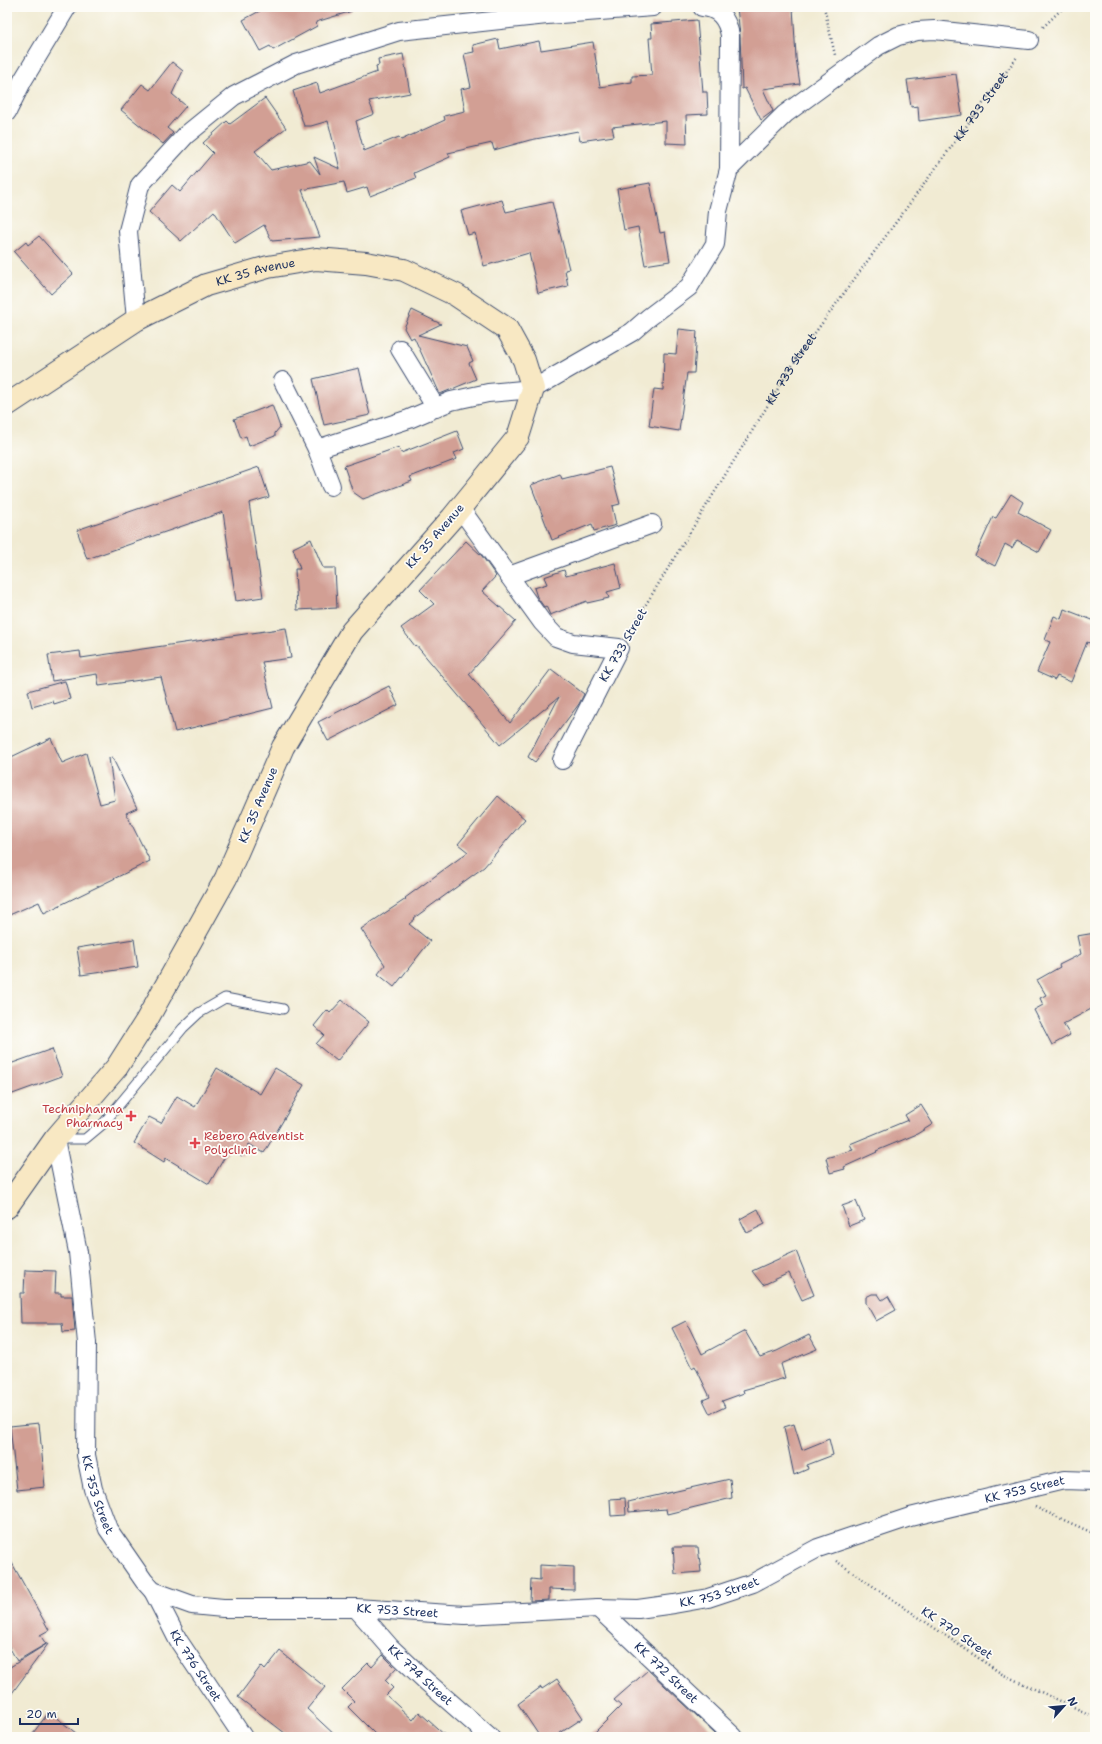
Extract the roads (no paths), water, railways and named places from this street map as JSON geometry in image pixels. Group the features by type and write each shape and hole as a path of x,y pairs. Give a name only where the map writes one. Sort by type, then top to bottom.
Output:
{"main road":[{"name":"KK 35 Avenue","path":"7,405 136,320 206,285 268,267 316,259 366,263 404,270 456,295 507,329 524,360 533,389 518,437 460,508 352,631 283,746 226,878 145,1023 117,1067 56,1139 10,1197"}],"street":[{"path":"7,112 23,80 67,7"},
{"path":"136,320 128,230 140,185 186,135 234,96 296,64 399,31 547,15 653,7"},
{"path":"317,449 409,420 451,401 488,393 533,389 632,332 689,287 715,244 718,211 729,169 730,30 721,14 709,8 702,7"},
{"path":"729,169 785,114 878,46 898,36 917,31 934,30 1029,40"},
{"path":"400,349 436,408"},
{"path":"283,381 317,449 331,486"},
{"path":"460,508 509,576 652,524"},
{"name":"KK 733 Street","path":"509,576 542,622 556,637 573,643 619,648 562,760"},
{"name":"KK 753 Street","path":"56,1139 78,1252 88,1343 86,1455 92,1482 108,1529 131,1563 153,1591 192,1605 223,1608 356,1608 465,1615 598,1608 638,1609 708,1598 753,1583 818,1548 910,1517 1004,1493 1064,1480 1095,1480"},
{"name":"KK 776 Street","path":"153,1591 178,1640 243,1737"},
{"name":"KK 774 Street","path":"356,1608 390,1647 427,1682 490,1737"},
{"name":"KK 772 Street","path":"598,1608 734,1737"}],"lane":[{"path":"56,1139 85,1139 103,1124 183,1028 199,1013 225,998 283,1009"}],"place":[{"name":"Technipharma Pharmacy","path":"131,1116"},
{"name":"Rebero Adventist Polyclinic","path":"195,1143"}]}
